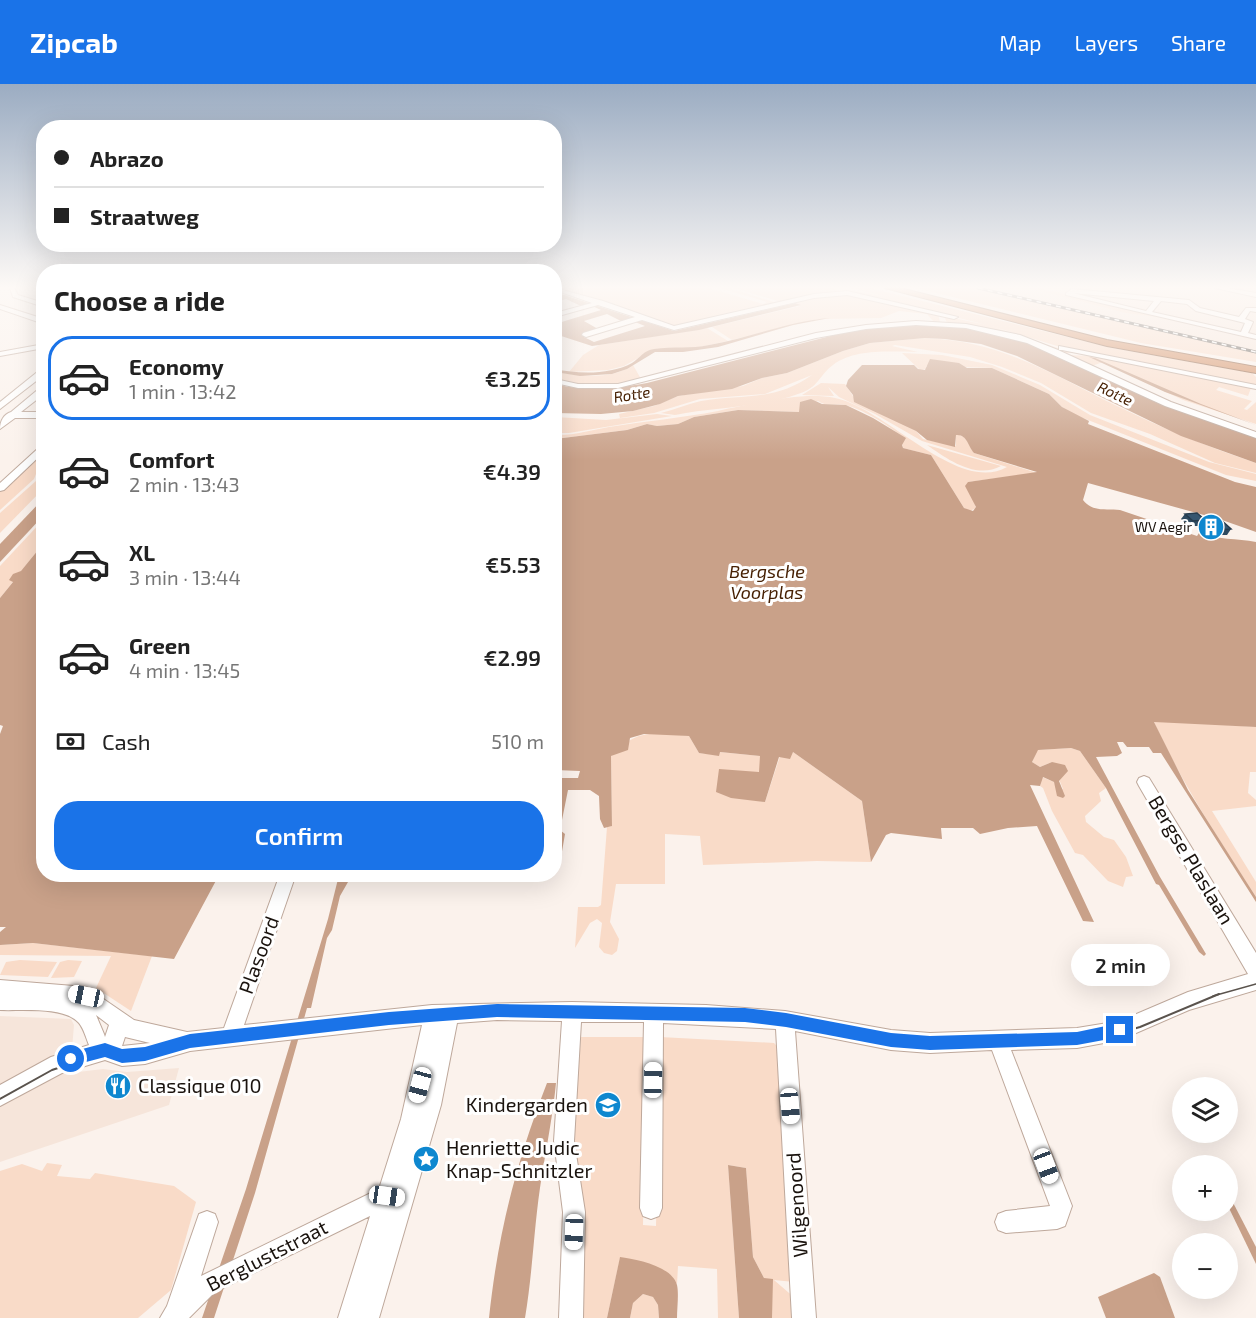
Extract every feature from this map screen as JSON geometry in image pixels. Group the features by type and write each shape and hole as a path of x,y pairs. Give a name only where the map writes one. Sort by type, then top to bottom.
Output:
{"highway":[{"path":"1117,346 1225,363 1256,365"},
{"path":"1144,346 1256,369"}],"street":[{"path":"562,383 578,386 618,386 781,346"},
{"path":"1037,346 1175,408 1256,435"},
{"path":"1054,346 1077,353 1256,387"},
{"path":"0,354 36,347"},
{"path":"0,406 36,377"},
{"path":"0,426 36,396"},
{"path":"0,415 36,415"},
{"path":"0,488 36,454"},
{"name":"Bergse Plaslaan","path":"1144,782 1256,970"},
{"name":"Plasoord","path":"230,1037 285,882"},
{"path":"56,998 82,1012 88,1019 98,1044 105,1050 122,1056 145,1054 190,1041 442,1014 497,1011 745,1015 786,1020 891,1040 930,1043 1077,1038 1120,1030 1188,1001 1256,981"},
{"path":"2,995 56,998 86,996 130,1029 190,1041"},
{"path":"571,1318 574,1212 564,1141 572,1011"},
{"path":"651,1208 654,1013"},
{"path":"350,1318 431,1105 449,1016 442,1014"},
{"path":"0,1096 58,1064 105,1050 115,1040 119,1020"},
{"name":"Wilgenoord","path":"786,1020 785,1047 804,1318"},
{"path":"998,1041 1061,1206 1057,1218 1006,1222"},
{"path":"367,1318 395,1197"},
{"name":"Bergluststraat","path":"174,1316 204,1287 222,1276 395,1197"},
{"name":"Bergluststraat","path":"174,1316 207,1222"}],"shaded area":[{"path":"598,346 706,346 690,349 654,349 624,366 608,370 569,372 583,355"},
{"path":"861,346 893,346 918,352 874,352 852,356 833,365 811,388 783,399 675,415 661,413 701,401 758,396 771,393 798,384 812,375 765,394 700,399 654,413 620,418 619,414 654,406 678,396 743,386 762,378 787,373"},
{"path":"899,346 980,346 1001,352 1047,371 1151,422 1256,463 1256,473 1215,463 1150,434 1091,413 1041,383 970,357"},
{"path":"1031,346 1050,346 1073,353 1059,353"},
{"path":"1056,346 1102,346 1252,373 1256,377 1256,386 1080,353"},
{"path":"1157,346 1224,346 1256,353 1256,362"},
{"path":"1224,346 1256,346 1256,353"},
{"path":"902,353 942,355 992,365 1040,385 1090,415 1209,462 1256,474 1256,481 1226,475 1073,414 1049,394 992,368 926,366 927,369 920,370"},
{"path":"1065,355 1098,356 1251,388 1248,396 1219,387 1216,390 1252,401 1244,409 1247,410 1256,402 1256,424 1183,400 1103,362 1089,367"},
{"path":"633,365 641,379 598,385 562,380 562,373 606,375"},
{"path":"821,383 845,384 855,399 916,431 923,439 956,446 956,435 960,435 965,438 974,453 1037,473 968,482 976,508 970,511 964,508 931,455 903,448 905,438 862,411 846,405 824,404 818,401 801,408 799,412 738,410 694,417 678,424 657,426 647,424 627,430 562,438 562,435 777,399 822,396 855,405 944,460 967,469 988,472 1007,467 922,441 875,414 839,397 828,387 834,396 802,395"},
{"path":"657,414 672,416 562,433 562,417 606,420"},
{"path":"927,445 1001,466 982,471 972,469 943,456"},
{"path":"36,457 34,479 0,510 0,490"},
{"path":"36,481 36,496 0,533 0,513"},
{"path":"36,527 36,553 0,598 0,566"},
{"path":"1155,720 1256,727 1256,772 1250,772 1248,793 1256,800 1256,806 1212,811 1256,882 1256,897 1189,789 1165,745"},
{"path":"666,733 689,736 699,753 719,755 719,752 760,756 760,772 753,800 765,802 780,756 793,752 862,801 871,862 817,861 703,865 700,836 665,834 665,884 616,884 610,922 619,939 617,951 612,955 604,953 599,947 602,923 597,919 590,923 575,948 578,907 601,905 607,827 612,826 611,756 636,737"},
{"path":"1071,748 1080,751 1106,788 1099,793 1101,801 1085,816 1086,822 1104,837 1114,840 1126,857 1133,876 1126,877 1123,887 1108,881 1083,855 1075,853 1040,786 1042,777 1063,789 1052,762 1040,767 1032,762 1037,750"},
{"path":"33,943 152,956 131,1011 96,988 111,956 0,955 0,945"},
{"path":"20,960 57,962 48,977 0,975 6,962"},
{"path":"82,961 74,977 51,978 60,962"},
{"path":"0,1016 71,1019 74,1025 70,1073 103,1069 127,1072 179,1068 169,1105 0,1162"},
{"path":"581,1037 646,1037 643,1225 656,1226 660,1037 774,1043 777,1046 794,1282 774,1280 796,1299 797,1318 772,1318 764,1278 753,1257 746,1168 728,1165 739,1318 718,1318 717,1269 678,1266 677,1284 670,1275 620,1258 607,1318 581,1318 572,1147"},
{"path":"47,1163 62,1165 57,1176 90,1179 95,1173 174,1186 196,1202 171,1290 138,1318 0,1318 0,1171 22,1164 42,1171"},
{"path":"643,1294 653,1297 658,1305 659,1318 630,1318 633,1303"}],"water":[{"path":"723,346 683,352 655,352 627,369 612,374 580,376 562,373 562,370 584,372 614,370 632,363 651,350"},
{"name":"Rotte","path":"793,346 861,346 787,373 762,378 732,389 678,396 660,404 633,411 601,414 562,413 562,385 589,389 647,383"},
{"name":"Rotte","path":"986,346 1034,346 1165,405 1256,437 1256,463 1181,436 1017,356"},
{"path":"1089,357 1095,358 1256,425 1165,392"},
{"name":"Bergsche Voorplas","path":"930,359 959,363 967,368 992,368 1049,394 1062,407 1089,421 1088,424 1235,482 1256,487 1256,532 1222,520 1088,483 1083,500 1091,507 1120,510 1197,536 1199,533 1256,542 1256,727 1154,722 1188,790 1256,897 1256,902 1161,753 1153,753 1149,747 1127,747 1123,742 1117,742 1122,753 1117,756 1096,757 1160,877 1206,954 1204,956 1199,952 1159,885 1156,884 1106,788 1080,751 1071,748 1038,750 1032,762 1040,767 1052,762 1065,765 1068,771 1059,781 1065,796 1063,798 1057,796 1054,782 1043,777 1040,786 1030,785 1094,922 1083,921 1037,826 1008,828 980,834 973,828 941,828 942,839 891,833 886,835 871,862 862,801 793,752 790,759 779,757 765,802 731,798 716,792 719,769 759,772 760,756 720,752 719,756 699,753 689,736 644,734 630,738 628,750 611,756 612,826 604,828 600,819 599,796 590,790 568,790 562,820 562,778 578,778 580,771 562,770 562,438 627,430 647,424 657,426 678,424 694,417 738,410 799,412 800,402 811,399 822,404 846,405 906,438 902,445 903,448 931,455 964,508 973,511 976,507 965,486 968,482 1037,472 974,453 965,438 960,435 956,435 955,447 927,440 916,431 854,402 853,395 846,386 848,380 862,365 914,365 918,369 925,370"},
{"path":"36,506 36,523 0,562 0,544"},
{"path":"36,553 36,882 215,882 174,959 33,943 0,945 0,932 6,927 0,927 0,734 3,726 0,725 0,598 13,582 9,580 13,574 21,571"},
{"name":"Bergsche Voorplas","path":"562,832 565,834 562,851"},
{"path":"337,882 348,882 340,896 332,930 327,938 311,1008 307,1008 255,1193 214,1318 202,1318 246,1189"},
{"path":"547,1083 556,1083 539,1193 525,1318 489,1318 503,1227 517,1170"},
{"path":"728,1165 746,1168 753,1257 764,1278 773,1279 772,1318 739,1318"},
{"path":"1238,1212 1256,1247 1256,1264 1235,1221 1238,1221"},
{"path":"620,1257 661,1268 674,1278 678,1289 677,1318 659,1318 658,1305 653,1297 643,1294 633,1303 630,1318 607,1318"},
{"path":"1154,1273 1160,1277 1175,1318 1106,1318 1098,1297"}],"building":[{"path":"1197,513 1205,520 1193,521 1185,514"},
{"path":"1220,519 1231,529 1219,530 1208,520"}],"tram line":[{"path":"1217,995 1256,984"},
{"path":"0,1099 52,1070 94,1056 401,1020 508,1014 757,1019 862,1039 928,1047 1098,1039 1140,1027 1217,995"}],"railway":[{"path":"1228,346 1256,352"}],"place":[{"name":"WV Aegir","path":"1211,527"},
{"name":"Classique 010","path":"118,1086"},
{"name":"Kindergarden","path":"608,1105"},
{"name":"Henriette Judic Knap-Schnitzler","path":"426,1159"}],"route":[{"path":"71,1059 105,1050 122,1056 145,1054 190,1041 389,1018 497,1011 745,1015 786,1020 891,1040 930,1043 1077,1038 1120,1030"}]}
